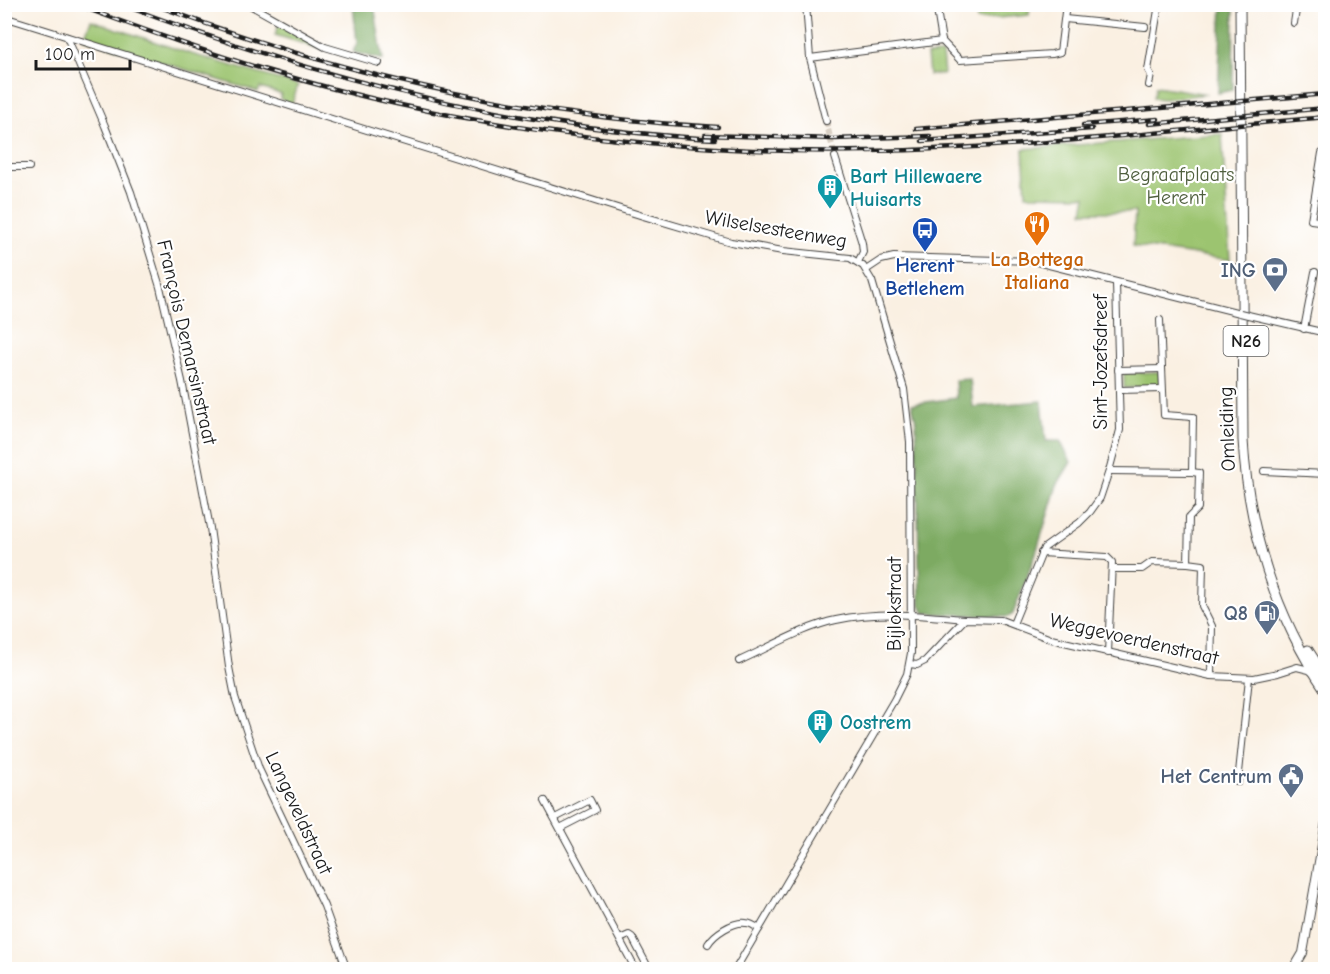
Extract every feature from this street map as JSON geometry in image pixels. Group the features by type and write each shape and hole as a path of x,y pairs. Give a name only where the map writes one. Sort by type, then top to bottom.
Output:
{"main road":[{"name":"Omleiding","path":"1240,4 1244,457 1251,509 1263,559 1279,604 1304,654 1319,668 1326,691"},
{"name":"Omleiding","path":"1245,4 1248,457 1255,505 1268,558 1289,612 1326,678"}],"street":[{"path":"248,4 325,48 379,63"},
{"path":"806,4 810,58 826,121"},
{"path":"936,4 942,41 960,60 1060,52 1066,4"},
{"path":"1149,85 1151,75 1148,70 1159,4"},
{"path":"1294,23 1297,4"},
{"name":"Wilselsesteenweg","path":"4,17 363,130 731,242 783,251 843,256 858,262 867,270 880,260 894,257 1013,259 1048,264 1116,283 1326,333"},
{"path":"1065,19 1145,27"},
{"name":"François Demarsinstraat","path":"67,37 131,192 160,287 182,381 210,528 229,667"},
{"path":"810,58 942,41"},
{"path":"1326,152 1322,153 1311,220 1326,222"},
{"path":"835,157 862,243 863,252 858,262"},
{"path":"4,167 29,167"},
{"name":"Bijlokstraat","path":"735,969 894,700 910,664 910,442 907,406 895,356 867,270"},
{"path":"1304,329 1315,272"},
{"name":"Sint-Jozefsdreef","path":"1013,624 1044,548 1079,523 1090,512 1100,498 1109,471 1120,430 1116,283"},
{"path":"1160,320 1164,415 1193,417 1191,472"},
{"path":"1118,370 1162,369"},
{"path":"1119,390 1162,389"},
{"path":"1109,471 1199,473 1198,508 1189,517 1188,563"},
{"path":"1264,471 1326,474"},
{"path":"1041,553 1107,557 1112,562 1108,653"},
{"path":"1113,569 1142,569 1152,562 1203,565 1202,606 1212,626 1211,676"},
{"name":"Weggevoerdenstraat","path":"739,661 818,625 835,620 911,614 1001,620 1052,639 1211,676 1249,678 1297,667"},
{"path":"910,664 917,665 925,662 965,619"},
{"path":"1304,654 1303,660 1297,667 1309,670 1319,668"},
{"name":"Langeveldstraat","path":"229,667 251,747 324,906 347,969"},
{"path":"1238,782 1249,678"},
{"path":"555,818 590,800 595,810 560,828"},
{"path":"545,801 635,968 649,968 633,937 628,935 620,939"},
{"path":"1293,969 1303,953 1326,822"},
{"path":"708,944 716,935 734,924 749,923 759,929"}],"green space":[{"path":"975,4 1030,5 1029,15 977,20"},
{"path":"353,5 374,5 383,60 353,52 357,43"},
{"path":"1222,5 1234,5 1233,90 1218,93"},
{"path":"91,20 188,53 298,85 292,104 280,99 281,94 260,88 258,92 84,38"},
{"path":"279,24 318,46 318,48 275,35"},
{"path":"942,54 944,74 929,75 927,55"},
{"path":"1156,86 1207,94 1164,99 1153,98"},
{"name":"Begraafplaats Herent","path":"1222,134 1230,260 1133,246 1135,212 1083,212 1086,196 1026,195 1023,149"},
{"path":"1160,372 1160,386 1124,388 1124,373"},
{"path":"970,379 973,407 1042,401 1046,441 1060,441 1071,462 1057,485 1036,553 1013,614 1008,617 925,613 920,606 916,421 912,404 956,398 955,380"}],"tunnel":[{"path":"826,121 835,157"}],"railway":[{"path":"74,4 228,58 338,90 454,116 632,142 752,150 895,151 1039,143 1326,117"},
{"path":"120,4 265,54 413,95 563,124 715,139"},
{"path":"152,4 290,51 430,88 573,113 645,122 718,127"},
{"path":"916,129 1326,94"},
{"path":"1149,124 1326,108"},
{"path":"1083,125 1158,119"},
{"path":"922,141 1092,129"},
{"path":"705,135 833,139 930,136"}],"place":[{"name":"Bart Hillewaere Huisarts","path":"830,210"},
{"name":"La Bottega Italiana","path":"1037,247"},
{"name":"Herent Betlehem","path":"925,253"},
{"name":"ING","path":"1275,293"},
{"name":"Q8","path":"1267,636"},
{"name":"Oostrem","path":"820,745"},
{"name":"Het Centrum","path":"1291,799"}]}
